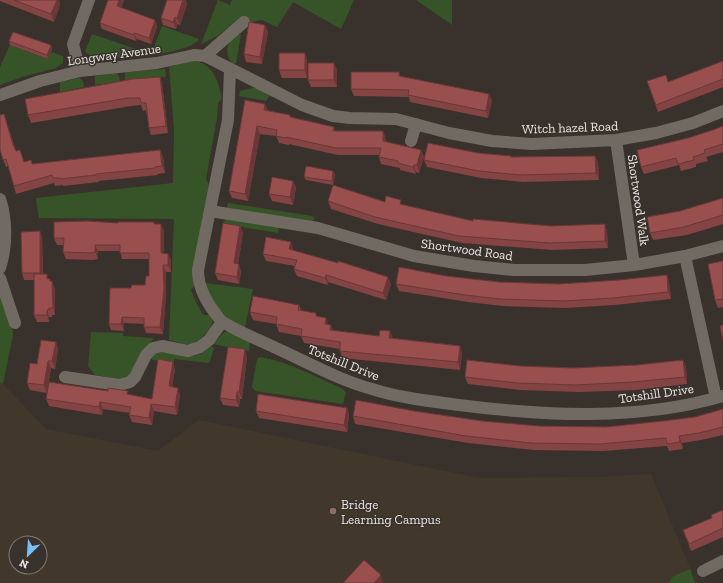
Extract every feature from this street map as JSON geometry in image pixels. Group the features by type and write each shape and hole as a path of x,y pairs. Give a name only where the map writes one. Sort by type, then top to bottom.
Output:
{"street":[{"path":"80,71 73,44 89,0"},
{"path":"230,70 205,56 244,22"},
{"name":"Longway Avenue","path":"0,95 40,81 80,71 157,63 194,55 205,56"},
{"name":"Witch hazel Road","path":"230,70 310,109 333,116 350,118 396,118 449,133 492,141 532,144 616,140 656,133 693,123 723,111"},
{"name":"Totshill Drive","path":"230,70 228,120 198,270 200,289 206,302 222,322 348,381 373,390 441,403 516,411 593,414 635,412 675,407 720,397"},
{"path":"411,141 416,124"},
{"name":"Shortwood Walk","path":"616,140 634,265"},
{"path":"0,199 6,231 6,247 0,268"},
{"name":"Shortwood Road","path":"210,211 318,228 414,256 474,266 514,270 585,270 634,265 685,256 723,246"},
{"path":"685,256 720,397"},
{"path":"0,278 15,323"},
{"path":"65,377 119,385 130,382 135,377 146,355 153,348 162,346 188,351 200,347 209,340 222,322"},
{"path":"703,571 723,561"}],"shaded area":[{"name":"Bridge Learning Campus","path":"0,383 3,384 46,429 158,451 199,420 479,478 599,477 651,474 696,582 704,583 0,583"}],"green space":[{"path":"218,0 230,5 232,0 354,0 341,29 293,2 277,27 262,20 247,23 242,17 216,37 201,44"},
{"path":"416,0 452,0 452,25"},
{"path":"162,26 199,39 184,48 151,55"},
{"path":"92,34 139,50 136,57 100,59 90,55 85,51"},
{"path":"241,34 236,63 233,64 227,51 229,43 236,36"},
{"path":"10,45 48,59 51,52 63,56 63,63 56,68 22,77 0,85 0,67"},
{"path":"192,61 199,62 210,69 219,85 222,98 218,103 217,118 206,179 209,185 201,226 195,285 191,290 203,315 209,315 213,320 209,330 200,339 192,344 184,344 169,340 174,219 39,218 36,198 173,183 174,129 169,67"},
{"path":"165,69 165,77 125,81 125,73 128,72"},
{"path":"117,73 120,82 95,85 95,76"},
{"path":"80,78 83,81 84,87 60,92 60,82"},
{"path":"257,88 270,95 266,101 239,96 240,91"},
{"path":"228,203 312,216 315,218 311,222 227,208"},
{"path":"225,219 279,227 278,233 224,224"},
{"path":"205,283 253,289 245,327 237,324 219,310 211,298"},
{"path":"0,293 13,335 3,384 0,383"},
{"path":"91,332 123,333 123,336 154,338 140,353 129,376 119,379 95,375 88,366"},
{"path":"224,332 230,332 250,342 249,351 213,344"},
{"path":"211,346 214,348 209,363 174,359 174,363 153,360 151,358 155,353 159,352 193,356 201,354"},
{"path":"260,357 281,362 341,388 346,392 343,404 255,391 252,387 257,359"},
{"path":"690,569 695,583 669,583 672,577"}],"building":[{"path":"14,0 57,0 51,14"},
{"path":"108,0 119,0 117,6 155,20 149,38 134,33 134,35 100,23"},
{"path":"167,0 183,0 177,18 175,17 173,22 161,18"},
{"path":"249,22 265,25 260,57 244,54"},
{"path":"13,32 51,45 47,55 9,41"},
{"path":"279,53 305,53 305,70 279,70"},
{"path":"723,61 723,79 656,105 647,81 666,75 668,82"},
{"path":"308,63 334,63 334,80 308,80"},
{"path":"351,72 399,72 399,76 489,94 486,111 408,95 409,90 351,89"},
{"path":"160,77 166,126 149,128 146,103 141,103 140,98 128,98 28,115 25,99 133,79"},
{"path":"245,100 265,104 264,110 290,115 290,117 334,127 333,131 383,131 383,141 421,150 417,165 414,165 413,167 398,163 398,161 379,157 381,148 336,148 276,136 277,130 257,126 245,194 229,191"},
{"path":"4,114 13,145 16,151 20,150 24,162 31,160 32,164 160,150 162,166 60,179 53,178 52,175 14,186 6,159 3,160 0,150 0,115"},
{"path":"723,126 723,144 704,150 705,153 693,157 694,160 678,164 676,158 641,167 637,150 688,138"},
{"path":"428,143 478,153 511,157 595,156 596,173 520,175 479,171 424,160"},
{"path":"306,166 333,171 332,181 304,177"},
{"path":"272,177 293,181 290,197 269,194"},
{"path":"333,185 385,202 386,196 401,200 400,204 473,221 473,219 551,226 605,224 605,241 550,243 459,236 375,217 328,201"},
{"path":"723,198 723,215 684,227 650,233 647,217 680,211"},
{"path":"87,221 118,223 154,222 154,224 161,224 161,253 168,254 168,265 163,265 164,289 160,327 144,327 144,318 122,317 121,324 109,324 110,288 131,288 132,285 145,285 146,276 149,276 149,253 120,253 120,245 95,245 95,252 91,253 63,252 64,238 54,238 54,222"},
{"path":"223,223 240,226 234,263 239,264 237,277 215,273"},
{"path":"40,231 40,273 22,273 21,232"},
{"path":"266,237 291,242 289,249 338,263 338,261 388,277 383,293 326,275 325,278 294,269 297,260 263,254"},
{"path":"723,261 723,299 715,300 708,264"},
{"path":"399,267 446,276 499,282 559,284 667,275 668,292 613,298 563,301 500,299 396,284"},
{"path":"34,274 47,274 47,279 52,281 53,308 49,308 49,310 47,310 47,315 34,315"},
{"path":"253,296 299,305 298,310 316,313 316,316 326,318 325,324 331,325 330,330 379,336 380,330 390,331 389,338 460,346 458,362 340,351 340,342 301,336 302,329 276,324 277,317 250,312"},
{"path":"723,325 723,340 720,326"},
{"path":"41,340 56,342 52,361 48,361 44,385 27,383 30,363 37,364"},
{"path":"228,347 245,349 239,392 237,392 236,400 220,398"},
{"path":"158,359 173,362 169,386 178,388 175,407 151,404 149,418 129,415 131,407 100,402 99,407 46,399 49,382 108,391 108,388 122,390 128,391 127,394 152,399"},
{"path":"467,360 520,366 573,368 637,365 683,360 685,377 576,385 517,383 465,377"},
{"path":"258,394 347,408 344,425 256,411"},
{"path":"356,400 414,411 482,421 539,426 606,427 695,417 723,409 723,427 679,436 680,442 667,444 666,438 600,444 531,443 466,436 353,416"},
{"path":"723,510 723,528 689,544 683,530 712,518 711,515"},
{"path":"364,560 381,575 374,583 343,583"}],"place":[{"name":"Bridge Learning Campus","path":"333,511"}]}
